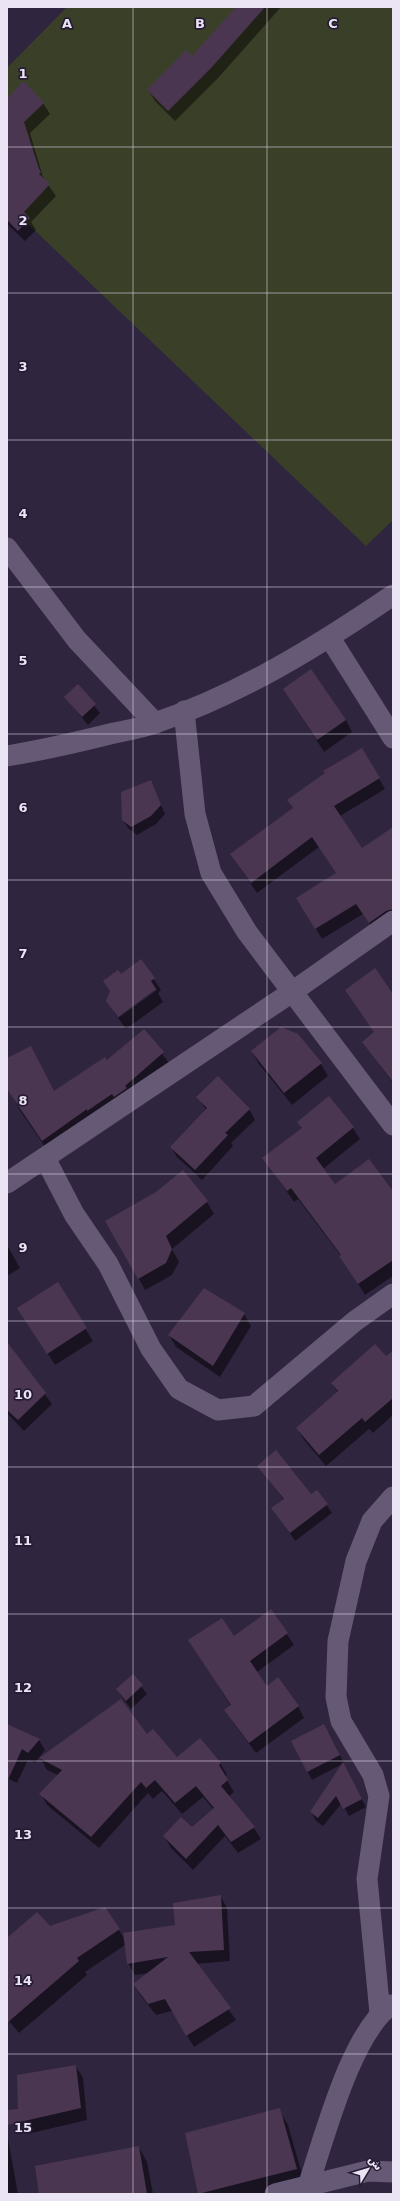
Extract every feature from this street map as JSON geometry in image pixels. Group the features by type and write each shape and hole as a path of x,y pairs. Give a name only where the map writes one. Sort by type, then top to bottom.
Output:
{"street":[{"path":"7,548 77,640 155,723"},
{"path":"7,756 62,746 155,723 184,711 277,669 330,638 393,595"},
{"path":"330,638 393,738"},
{"path":"184,711 195,814 211,873 247,932 393,1125"},
{"path":"7,1183 292,992 393,921"},
{"path":"45,1158 74,1214 108,1264 151,1349 180,1389 218,1410 254,1406 355,1321 393,1294"},
{"path":"308,2186 335,2103 366,2031 386,2008 367,1879 379,1796 373,1775 341,1721 336,1697 338,1641 356,1562 372,1521 393,1497"},
{"path":"275,2194 368,2171 393,2172"}],"green space":[{"path":"67,7 393,7 393,520 366,546 7,204 7,68"}],"building":[{"path":"236,7 265,7 212,67 168,111 147,90 186,50 192,56"},
{"path":"24,81 44,103 24,122 41,172 39,174 50,184 24,212 30,218 18,231 7,220 7,98"},
{"path":"311,669 346,720 317,740 283,689"},
{"path":"78,684 96,704 82,717 64,697"},
{"path":"362,748 380,778 334,806 362,848 393,827 393,909 386,911 369,923 356,904 315,929 296,898 336,873 312,837 251,883 230,854 293,808 287,800 325,773 323,771"},
{"path":"151,780 161,805 151,816 131,827 122,820 121,792"},
{"path":"141,959 155,978 151,981 156,989 118,1017 106,1001 110,991 103,981 118,970 121,974"},
{"path":"375,968 393,994 393,1082 362,1042 374,1032 345,990"},
{"path":"281,1027 298,1034 322,1063 284,1093 251,1051"},
{"path":"144,1029 164,1052 125,1086 127,1088 114,1097 112,1094 87,1111 87,1109 42,1141 7,1089 7,1058 31,1046 54,1091 105,1057 107,1060"},
{"path":"218,1076 250,1109 225,1133 228,1135 195,1170 170,1147 207,1108 196,1097"},
{"path":"329,1096 354,1127 316,1158 335,1184 369,1159 393,1191 393,1260 358,1284 339,1256 341,1255 291,1188 287,1191 262,1158 302,1128 297,1122"},
{"path":"183,1170 208,1201 166,1236 172,1249 166,1263 138,1279 105,1221 156,1192"},
{"path":"58,1282 87,1328 47,1354 17,1308"},
{"path":"204,1288 245,1313 213,1366 168,1335"},
{"path":"7,1342 46,1393 18,1420 7,1410"},
{"path":"375,1344 386,1356 393,1351 393,1398 365,1422 362,1418 319,1455 296,1428 338,1391 331,1383"},
{"path":"276,1450 311,1494 317,1490 328,1504 290,1533 271,1508 284,1499 257,1466"},
{"path":"271,1609 288,1633 250,1661 267,1686 278,1677 299,1706 249,1743 224,1710 231,1705 188,1640 222,1618 234,1636"},
{"path":"133,1674 143,1685 126,1701 116,1689"},
{"path":"121,1699 147,1734 153,1729 177,1757 200,1738 221,1763 219,1765 228,1780 221,1786 255,1827 231,1842 218,1825 186,1859 163,1836 181,1817 192,1827 214,1808 196,1786 175,1803 155,1780 146,1788 141,1782 91,1837 39,1794 62,1770 39,1758"},
{"path":"7,1724 40,1739 28,1753 22,1749 7,1782"},
{"path":"324,1724 340,1755 307,1772 291,1741"},
{"path":"343,1762 362,1799 343,1809 336,1796 318,1818 310,1812"},
{"path":"221,1895 224,1950 189,1952 231,2008 186,2036 165,1999 148,2004 133,1984 168,1957 127,1964 123,1933 175,1925 173,1903"},
{"path":"105,1907 120,1929 77,1958 79,1961 7,2023 7,1938 37,1912 50,1926"},
{"path":"76,2065 81,2108 7,2125 7,2110 18,2109 17,2075"},
{"path":"280,2108 297,2169 198,2194 185,2133"},
{"path":"139,2146 147,2194 39,2194 35,2166"}]}
